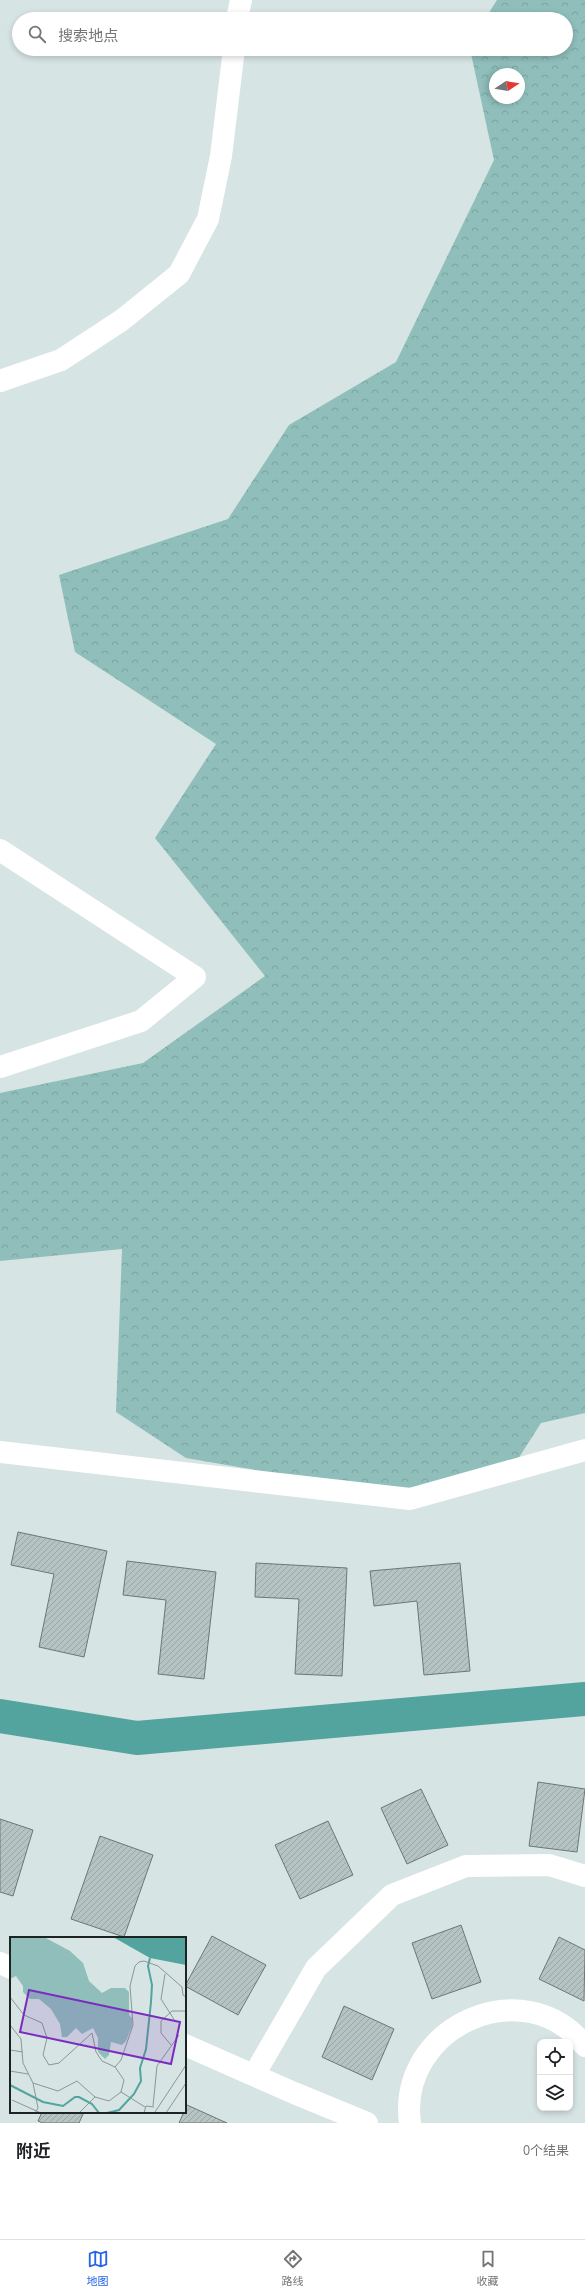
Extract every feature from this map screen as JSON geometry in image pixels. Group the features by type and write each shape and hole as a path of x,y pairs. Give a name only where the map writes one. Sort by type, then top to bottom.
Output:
{"street":[{"path":"238,12 241,0"},
{"path":"0,381 61,360 122,320 179,274 208,219 221,156 233,56"},
{"path":"0,850 195,977 141,1021 0,1067"},
{"path":"0,1452 410,1499 585,1450"},
{"path":"254,2076 316,1968 392,1896 466,1866 549,1865 585,1876"},
{"path":"0,1963 10,1968"},
{"path":"410,2123 408,2109 414,2077 430,2048 455,2026 485,2012 517,2010 550,2018 577,2036 585,2046"},
{"path":"186,2045 254,2076 367,2123"}],"green space":[{"path":"497,0 585,0 585,1413 541,1423 511,1470 395,1494 186,1458 116,1412 122,1249 0,1261 0,1093 143,1063 265,976 155,838 216,744 75,652 59,575 228,519 289,425 396,362 494,160 472,56 573,56 573,12 489,12"}],"building":[{"path":"18,1532 107,1551 84,1657 39,1647 54,1574 11,1565"},
{"path":"127,1561 216,1572 204,1679 158,1674 166,1600 123,1595"},
{"path":"256,1563 347,1568 342,1676 295,1674 299,1599 255,1597"},
{"path":"460,1563 470,1671 424,1675 417,1601 374,1606 370,1571"},
{"path":"538,1782 585,1789 577,1852 529,1846"},
{"path":"421,1789 448,1845 407,1864 381,1808"},
{"path":"0,1819 33,1830 13,1896 0,1892"},
{"path":"328,1821 353,1875 300,1899 275,1845"},
{"path":"100,1836 153,1855 124,1937 71,1919"},
{"path":"461,1925 481,1982 432,1999 412,1943"},
{"path":"212,1936 266,1965 238,2015 186,1987"},
{"path":"559,1937 585,1950 584,2001 539,1979"},
{"path":"344,2006 394,2029 372,2080 322,2057"},
{"path":"187,2105 227,2123 179,2123 183,2113 186,2113"},
{"path":"42,2113 84,2113 79,2123 43,2123 38,2121"}],"waterway":[{"path":"0,1716 137,1738 585,1699"}]}
